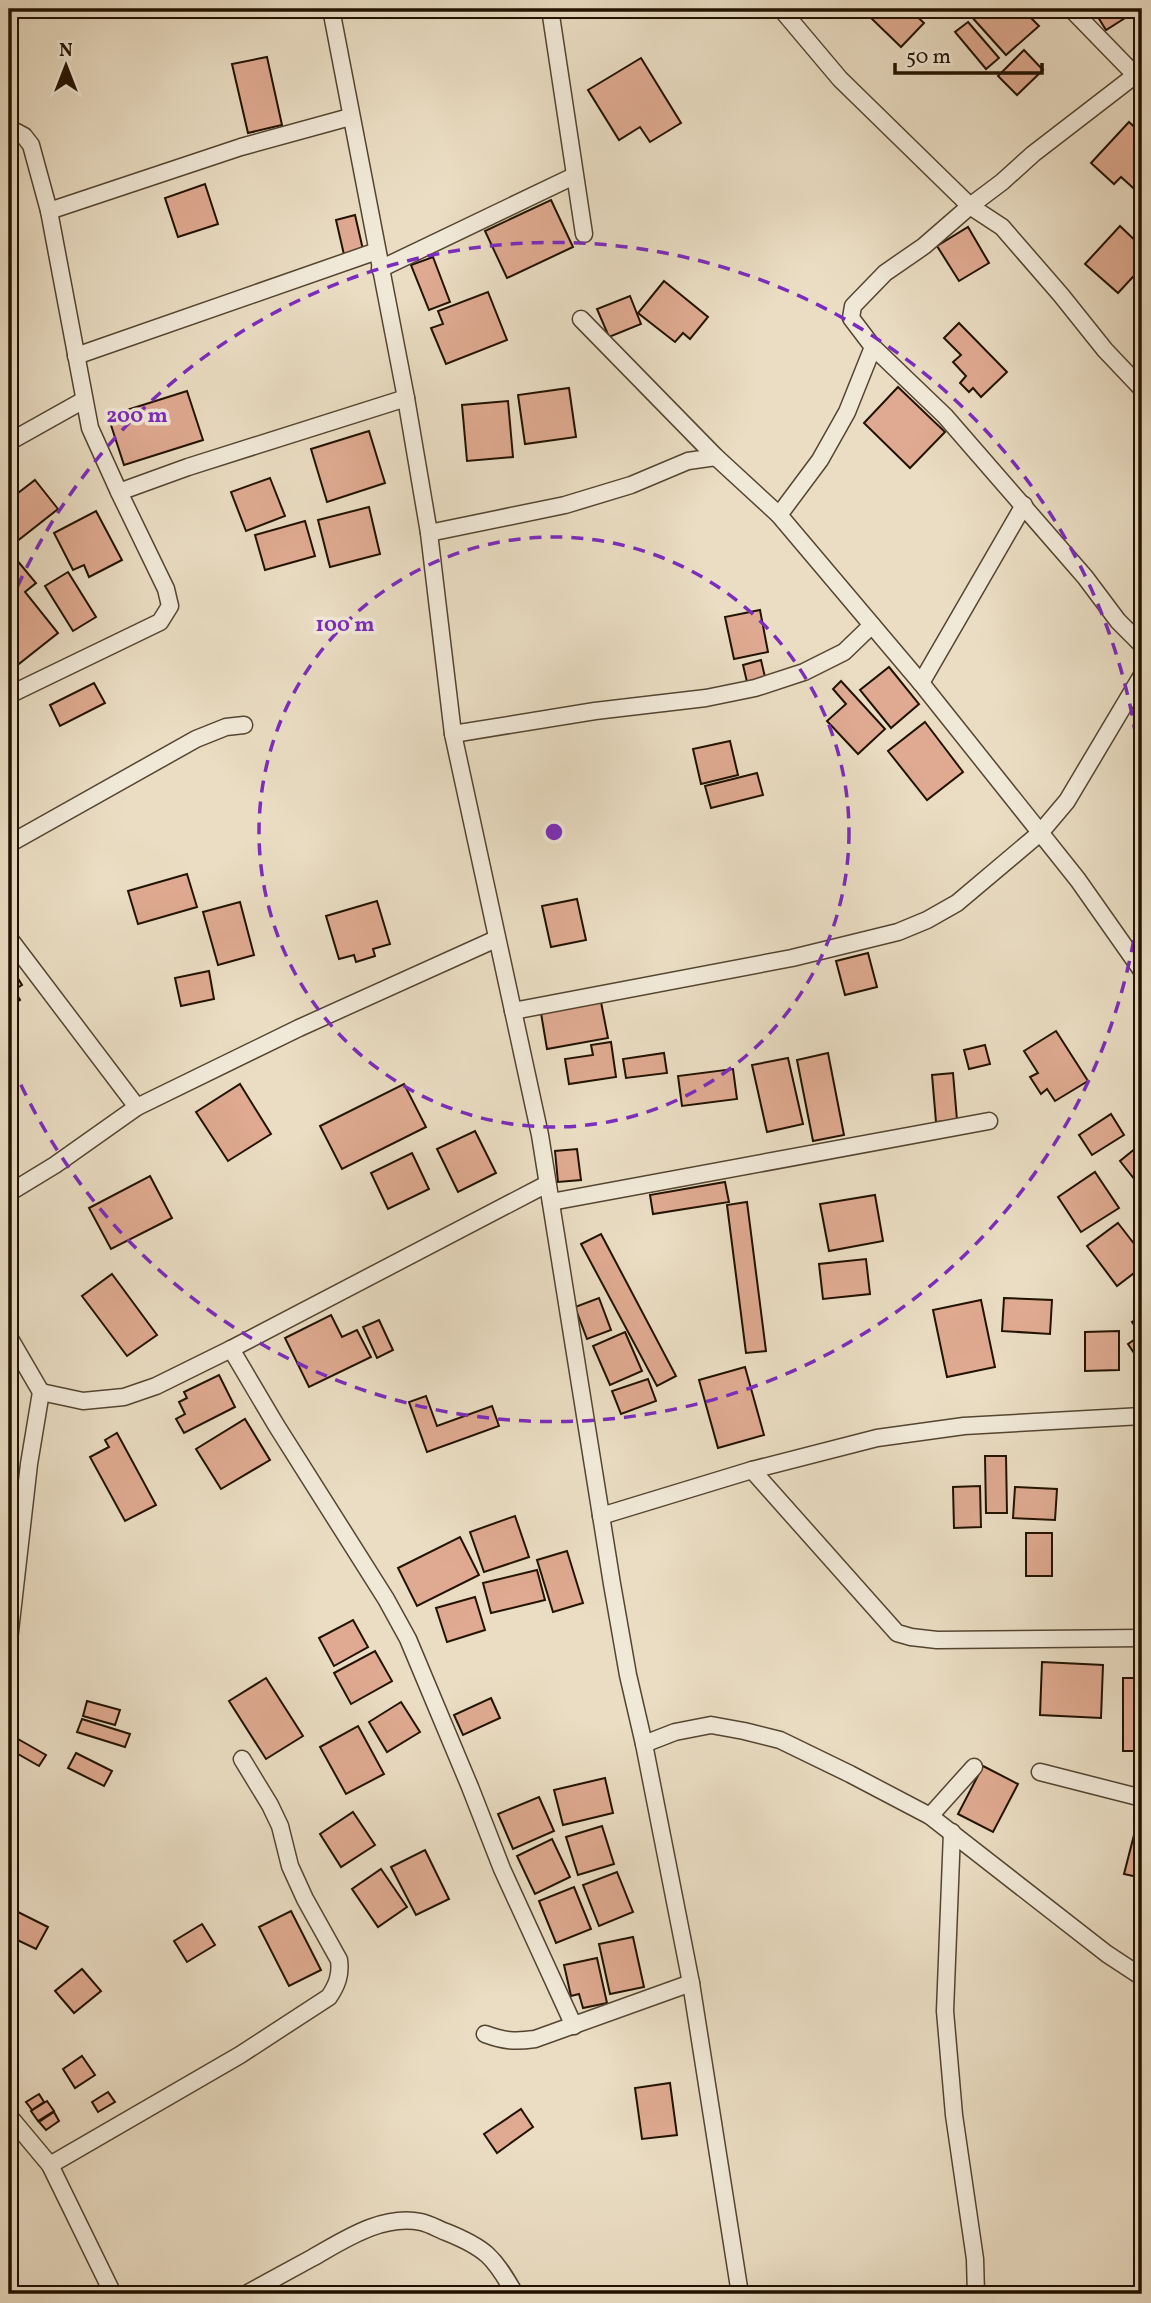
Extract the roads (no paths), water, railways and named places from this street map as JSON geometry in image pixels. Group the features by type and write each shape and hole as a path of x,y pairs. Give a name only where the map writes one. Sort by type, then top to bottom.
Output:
{"street":[{"path":"331,9 406,398 429,533 453,734 540,1135 628,1675 691,1983 740,2294"},
{"path":"550,9 584,234"},
{"path":"781,9 840,79 970,206 1002,227 1062,295 1105,350 1142,388"},
{"path":"1071,9 1140,76 1033,154 924,246 885,273 853,306 851,318 873,347 945,416 1085,577 1118,621 1142,645"},
{"path":"49,211 241,147 350,117"},
{"path":"9,128 24,136 31,145 49,211 90,428 166,589 170,606 160,622 9,695"},
{"path":"380,270 575,176"},
{"path":"76,356 377,251"},
{"path":"581,319 716,457 779,515 921,683 1040,832 1078,880 1142,971"},
{"path":"779,515 820,460 834,436 847,412 873,347"},
{"path":"119,492 406,398"},
{"path":"9,442 84,400"},
{"path":"429,533 565,505 631,485 688,461 716,457"},
{"path":"921,683 1024,505"},
{"path":"453,734 595,711 706,698 755,688 804,673 844,652 872,625"},
{"path":"513,1011 792,958 898,932 927,920 957,903 1040,832 1067,801 1142,674"},
{"path":"9,844 196,739 226,727 244,725"},
{"path":"9,938 137,1107"},
{"path":"9,1193 137,1107 299,1028 496,939"},
{"path":"551,1202 989,1121"},
{"path":"41,1392 83,1401 124,1397 156,1386 547,1184"},
{"path":"9,1640 29,1464 41,1392 11,1347"},
{"path":"231,1349 408,1639 432,1692 502,1869 574,2026"},
{"path":"601,1516 752,1470 889,1436 964,1426 1142,1416"},
{"path":"752,1470 897,1633 937,1640 1142,1638"},
{"path":"644,1744 675,1732 711,1725 780,1740 930,1816 1107,1954 1142,1977"},
{"path":"50,2165 240,2055 329,1997 337,1986 341,1971 339,1960 290,1866 270,1805 242,1759"},
{"path":"930,1816 974,1767"},
{"path":"1040,1772 1142,1798"},
{"path":"952,1832 945,2011 954,2115 975,2259 976,2294"},
{"path":"485,2034 502,2041 535,2039 691,1983"},
{"path":"9,2116 50,2165 113,2294"},
{"path":"246,2294 360,2231 400,2222 420,2222 458,2236 482,2250 500,2268 515,2294"}]}
